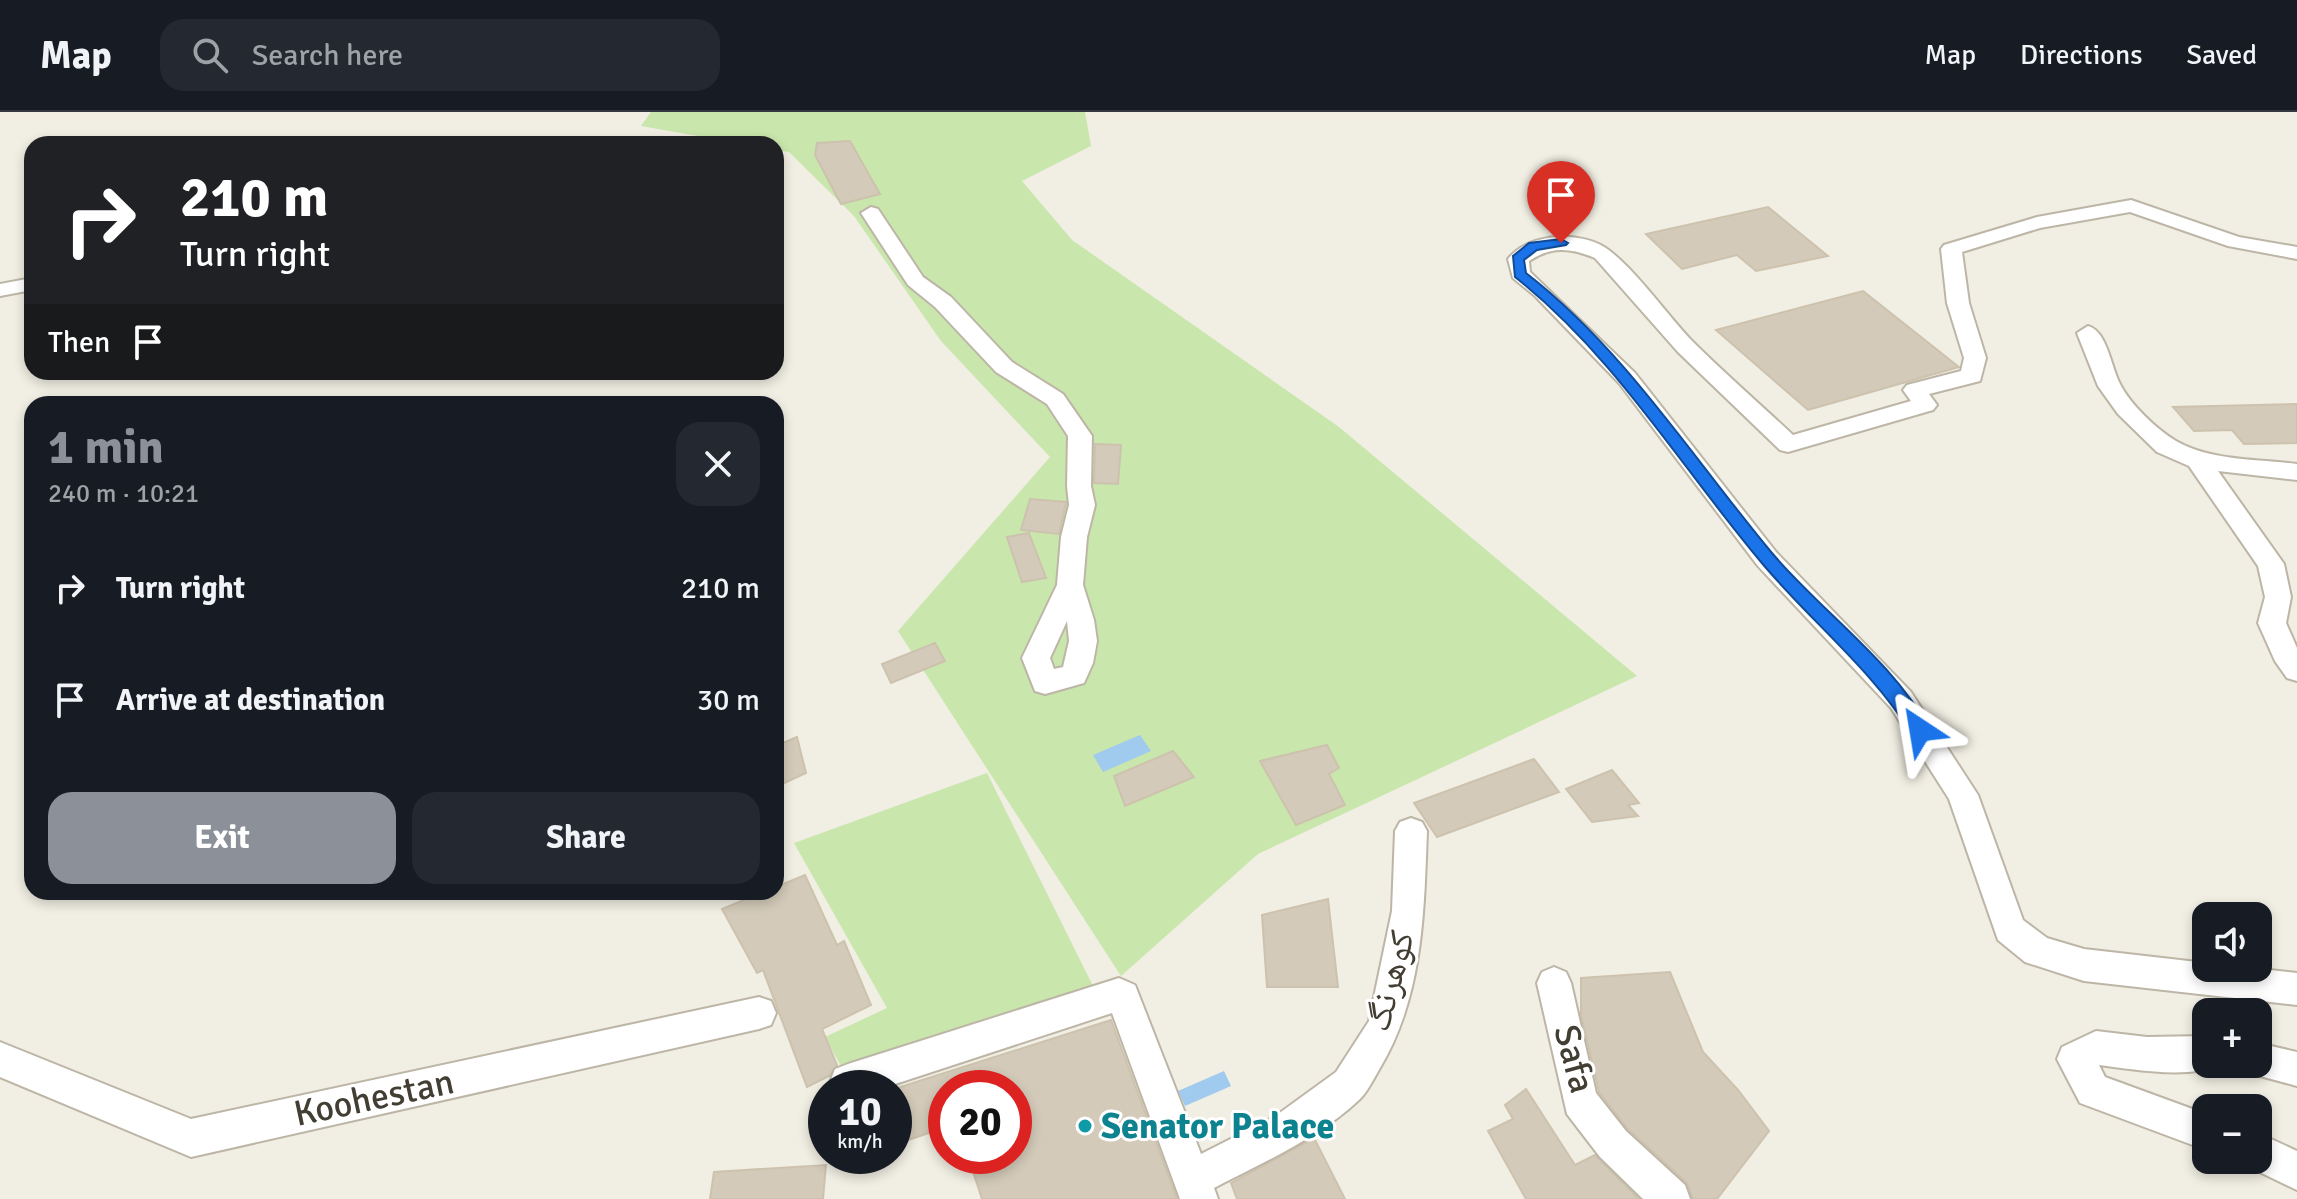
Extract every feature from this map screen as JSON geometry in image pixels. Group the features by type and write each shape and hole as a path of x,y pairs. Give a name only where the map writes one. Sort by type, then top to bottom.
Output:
{"street":[{"path":"2297,253 2235,242 2131,206 2037,223 1951,249 1958,303 1975,358 1972,376 1915,390 1925,405 1788,444 1686,347 1602,254 1586,246 1561,243 1534,246 1518,259 1520,274 1542,292 1627,378 1767,559 1901,700 1963,795 2010,929 2037,951 2084,965 2297,989"},
{"path":"871,213 915,281 943,302 1004,367 1055,399 1080,436 1079,486 1082,505 1074,537 1070,585"},
{"path":"0,290 24,286"},
{"path":"2088,333 2109,386 2126,409 2166,446 2198,460 2297,472"},
{"path":"2198,460 2271,564 2278,597 2272,623 2285,653 2297,670"},
{"name":"کوهرنگ","path":"1196,1189 1349,1085 1385,1027 1408,911 1411,831"},
{"name":"Safa","path":"1554,983 1580,1101 1613,1144 1671,1199"},
{"path":"885,1070 1119,994 1123,996 1196,1189"},
{"name":"Koohestan","path":"0,1059 191,1138 759,1013"},
{"path":"2192,1053 2147,1054 2096,1048 2075,1059 2093,1090 2192,1127"},
{"path":"2272,1063 2297,1069"},
{"path":"2272,1159 2297,1171"}],"green space":[{"path":"651,112 1085,112 1091,146 1022,181 1072,240 1339,427 1637,676 1258,854 1121,976 898,631 1050,457 941,341 854,216 789,152 784,151 784,136 698,136 641,126"},
{"path":"987,773 1094,988 860,1070 843,1070 825,1037 887,1008 794,843"}],"water":[{"path":"1140,735 1151,751 1103,772 1093,755"},
{"path":"1224,1071 1231,1086 1185,1106 1178,1091"}],"building":[{"path":"850,141 880,194 841,204 815,155 817,143"},
{"path":"1768,207 1828,256 1756,271 1737,255 1682,269 1646,234"},
{"path":"1863,291 1959,367 1808,410 1716,330"},
{"path":"2297,404 2297,443 2244,444 2232,430 2194,431 2173,407"},
{"path":"1095,444 1121,445 1118,484 1094,483"},
{"path":"1030,499 1066,502 1059,534 1021,530"},
{"path":"1029,533 1046,578 1022,582 1007,537"},
{"path":"935,643 945,661 891,683 882,664"},
{"path":"797,737 806,773 784,783 784,743"},
{"path":"1327,745 1339,768 1329,774 1345,805 1296,825 1260,761"},
{"path":"1173,751 1194,777 1125,806 1114,776"},
{"path":"1534,759 1559,792 1437,837 1414,803"},
{"path":"1612,770 1639,803 1628,805 1638,816 1592,822 1566,789"},
{"path":"805,875 837,945 844,941 871,1005 822,1029 837,1065 833,1070 808,1070 807,1087 763,970 757,973 722,909 744,900 784,900 784,884"},
{"path":"1328,899 1338,987 1267,987 1262,915"},
{"path":"1670,972 1703,1052 1738,1090 1769,1131 1717,1199 1693,1199 1687,1183 1627,1128 1599,1092 1581,1015 1581,978"},
{"name":"Senator Palace","path":"1111,1020 1177,1199 982,1199 974,1174 1032,1174 1032,1070 954,1070"},
{"name":"Senator Palace","path":"928,1078 928,1133 912,1139 912,1083"},
{"path":"1526,1089 1575,1165 1595,1155 1639,1199 1526,1199 1488,1131 1513,1119 1505,1105"},
{"path":"1314,1138 1345,1199 1237,1199 1231,1183"},
{"path":"808,1166 808,1174 825,1174 823,1199 710,1199 714,1172"}],"place":[{"name":"Senator Palace","path":"1085,1126"}],"route":[{"path":"1561,243 1534,246 1518,259 1520,274 1542,292 1627,378 1767,559 1901,700 1920,730"}]}
